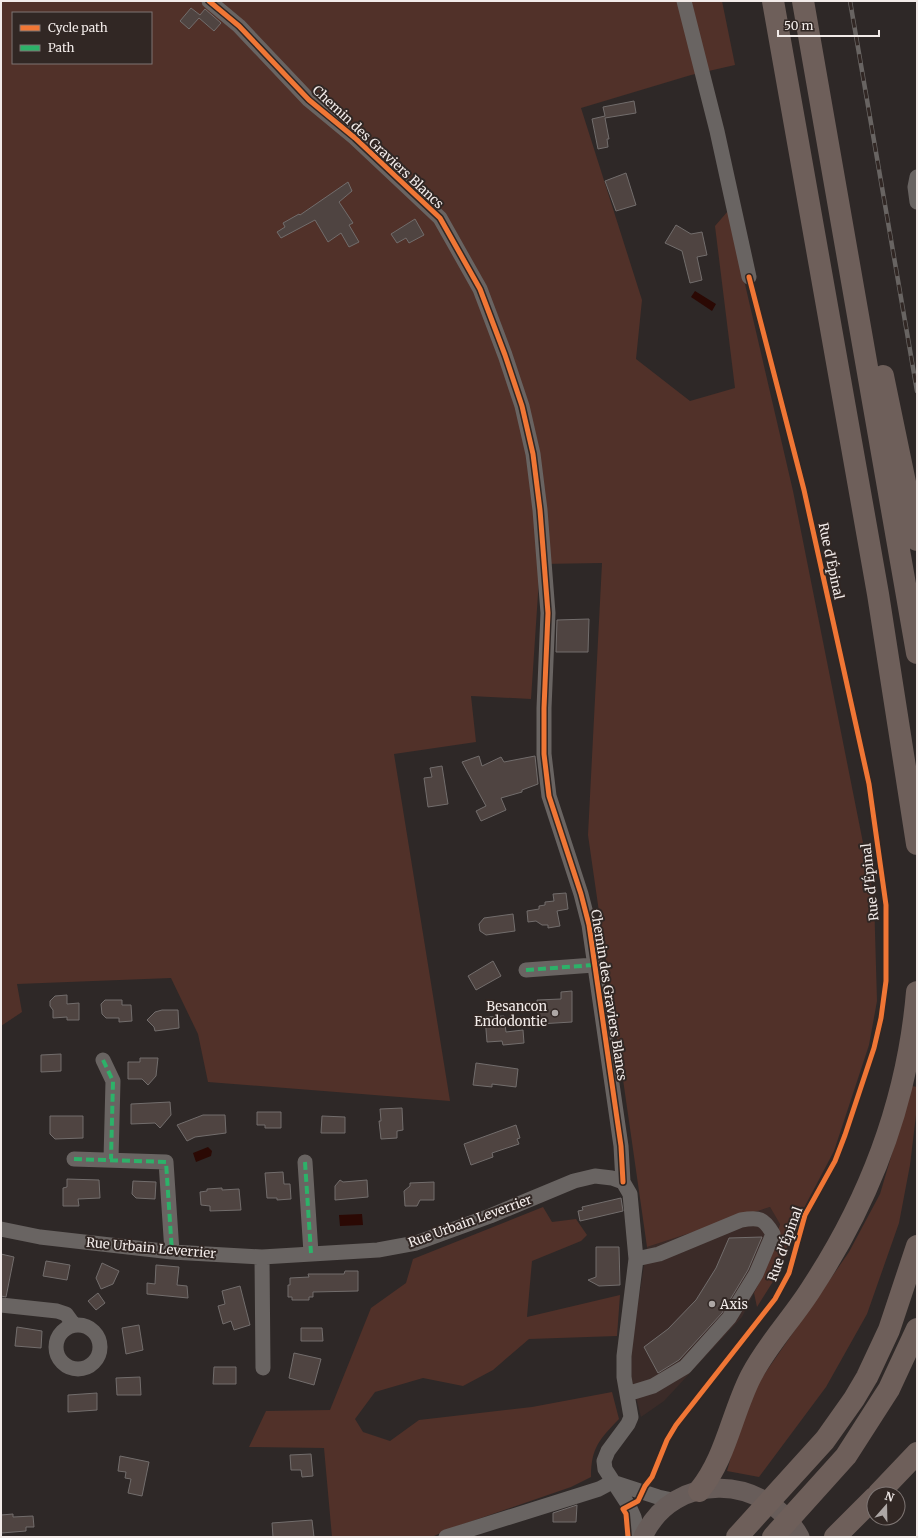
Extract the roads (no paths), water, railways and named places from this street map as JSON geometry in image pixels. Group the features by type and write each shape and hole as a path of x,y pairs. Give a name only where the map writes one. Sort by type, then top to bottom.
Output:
{"highway":[{"path":"773,1 878,594 917,844"},
{"path":"803,1 917,653"},
{"path":"812,52 843,159 875,336 917,540"},
{"path":"699,1491 708,1480 718,1460 740,1400 751,1375 766,1351 826,1267 875,1170 901,1093 913,1033 917,992"},
{"path":"738,1537 825,1440 854,1399 867,1377 889,1330 917,1246"},
{"path":"773,1537 846,1456 889,1389 917,1329"},
{"path":"886,1486 917,1453"},
{"path":"835,1537 866,1506"}],"main road":[{"path":"643,1537 652,1522 677,1501 699,1491 718,1488 739,1490 753,1494 774,1506 783,1514 800,1537"}],"street":[{"name":"Chemin des Graviers Blancs","path":"209,1 239,26 309,100 355,138 440,218 480,289 506,354 522,406 533,454 540,510 548,614 544,747 549,796 581,894 589,925 621,1146 623,1182"},
{"path":"684,1 715,123 749,277"},
{"path":"917,177 915,187 917,202"},
{"path":"526,970 594,965"},
{"path":"103,1060 113,1081 112,1159"},
{"path":"74,1159 112,1159 166,1162 172,1252"},
{"path":"305,1162 311,1253"},
{"name":"Rue Urbain Leverrier","path":"1,1229 40,1238 172,1252 262,1257 378,1250 416,1243 490,1216 574,1181 595,1176 612,1178 623,1182"},
{"path":"623,1182 630,1194 636,1259 624,1356 624,1377 631,1417 628,1424 608,1451 604,1461 605,1469 612,1482 629,1506 639,1537"},
{"path":"627,1394 652,1386 685,1367 730,1318 756,1274 773,1234 767,1223 756,1218 741,1220 659,1254 636,1259"},
{"path":"262,1257 263,1368"},
{"path":"1,1304 57,1311 66,1314 74,1325"},
{"path":"446,1537 599,1489 612,1482 658,1497 677,1501"}],"railway":[{"path":"850,1 917,391"}],"place":[{"name":"Besancon Endodontie","path":"555,1013"},
{"name":"Axis","path":"712,1304"}]}
